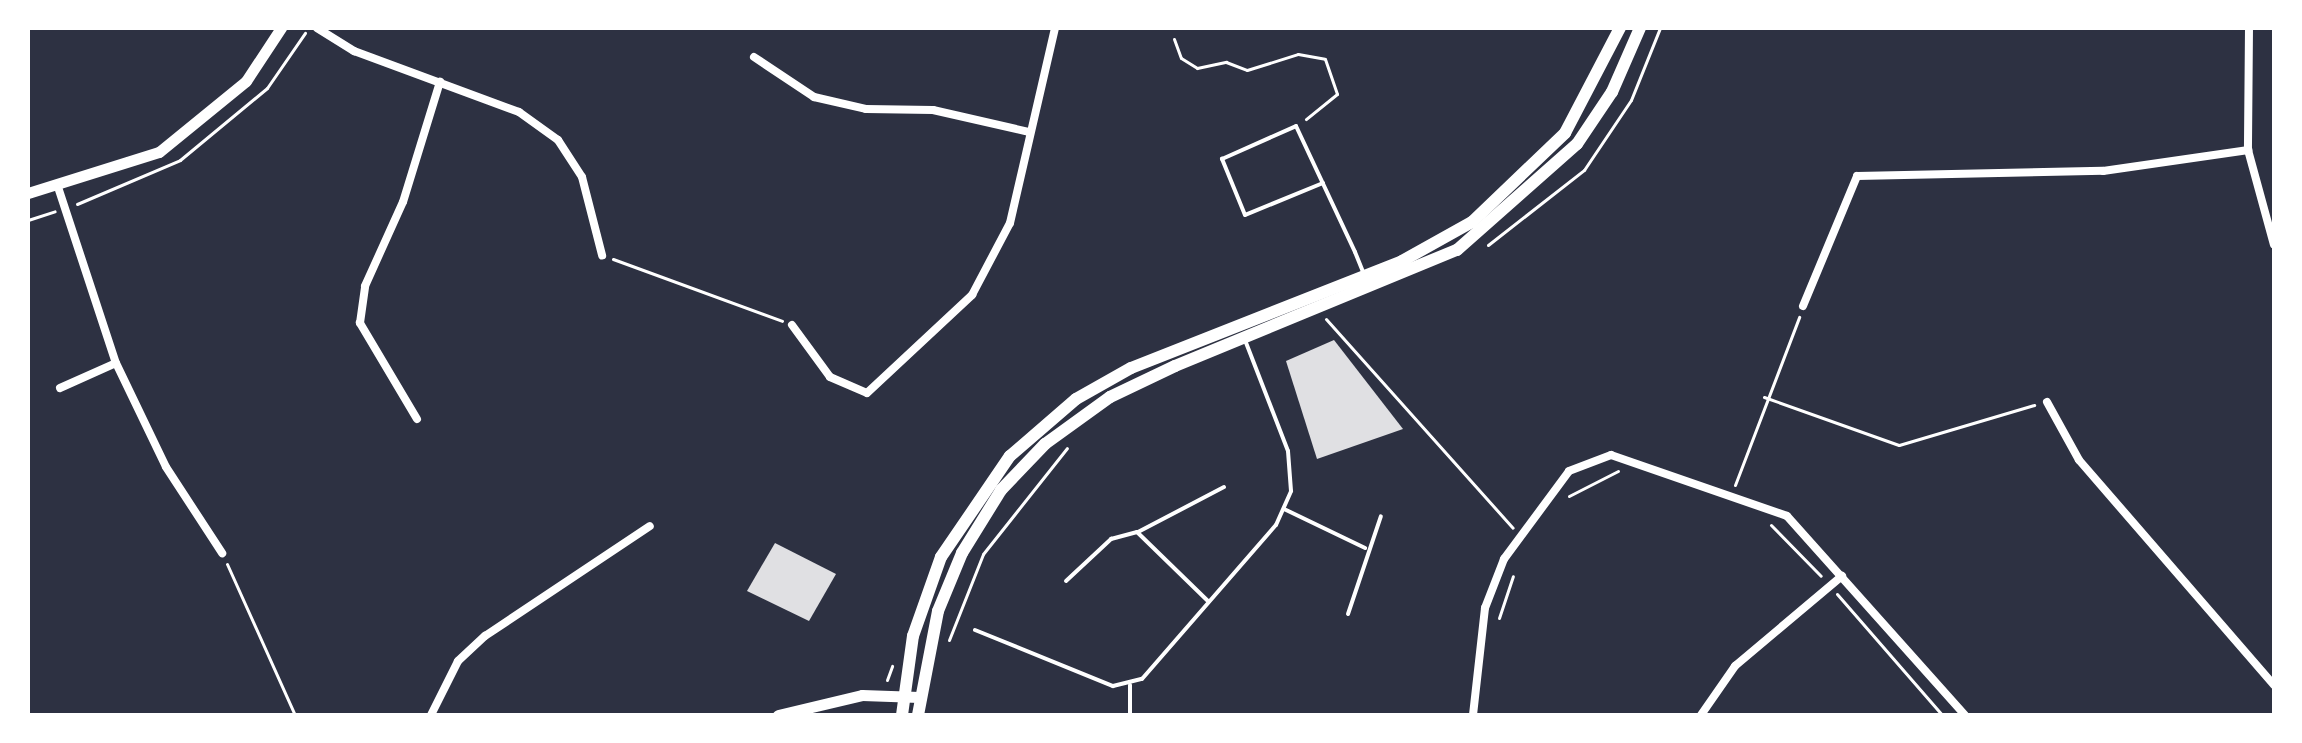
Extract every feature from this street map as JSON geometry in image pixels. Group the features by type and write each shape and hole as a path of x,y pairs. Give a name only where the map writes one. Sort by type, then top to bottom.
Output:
{"main road":[{"path":"902,715 913,636 941,557 995,473 1044,424 1156,356 1364,276 1445,239 1526,175 1581,109 1620,28"},
{"path":"918,715 919,697 938,611 962,553 1001,490 1045,444 1110,397 1425,267 1488,228 1577,144 1612,92 1640,28"}],"street":[{"path":"28,193 159,152 246,81 281,28"},
{"path":"317,28 354,51 519,112 558,140 582,177 602,255"},
{"path":"792,325 847,389 867,393 889,376 991,268 1010,223 1055,28"},
{"path":"2249,28 2248,150 2274,245"},
{"path":"754,57 814,97 866,109 933,110 1029,132"},
{"path":"417,419 360,323 365,286 403,202 440,82"},
{"path":"1803,306 1857,176 2103,171 2248,150"},
{"path":"57,184 116,363 166,467 222,553"},
{"path":"60,388 116,363"},
{"path":"2047,402 2079,460 2274,685"},
{"path":"1473,715 1485,608 1518,534 1569,471 1595,458 1629,457 1733,493 1787,516 1965,715"},
{"path":"431,715 458,661 485,636 650,526"},
{"path":"1701,715 1735,666 1842,576"},
{"path":"778,715 862,695 919,697"}],"lane":[{"path":"1323,183 1245,215 1222,159 1296,126 1323,183 1364,276"},
{"path":"975,630 1113,686 1130,685 1209,602 1283,508 1291,491 1288,451 1245,340"},
{"path":"1066,581 1111,539 1137,532 1224,487"},
{"path":"1283,508 1365,548"},
{"path":"1348,614 1365,548 1381,516"},
{"path":"1137,532 1209,602"},
{"path":"1130,685 1130,715"}],"path":[{"path":"1485,246 1584,170 1631,100 1660,28"},
{"path":"1174,39 1181,58 1197,68 1226,62 1247,70 1298,54 1325,59 1337,94 1296,126"},
{"path":"602,255 792,325"},
{"path":"1733,493 1764,397 1803,306"},
{"path":"1310,320 1338,311"},
{"path":"1323,316 1518,534"},
{"path":"1764,397 1899,445 2047,402"},
{"path":"948,644 966,589 1005,520 1079,439"},
{"path":"1559,506 1578,486 1620,470 1634,474"},
{"path":"1758,517 1830,586 1942,715"},
{"path":"222,553 295,715"},
{"path":"1495,629 1518,562"}],"building":[{"path":"1334,340 1403,429 1317,459 1286,361"},
{"path":"775,543 836,574 809,621 747,591"}]}
